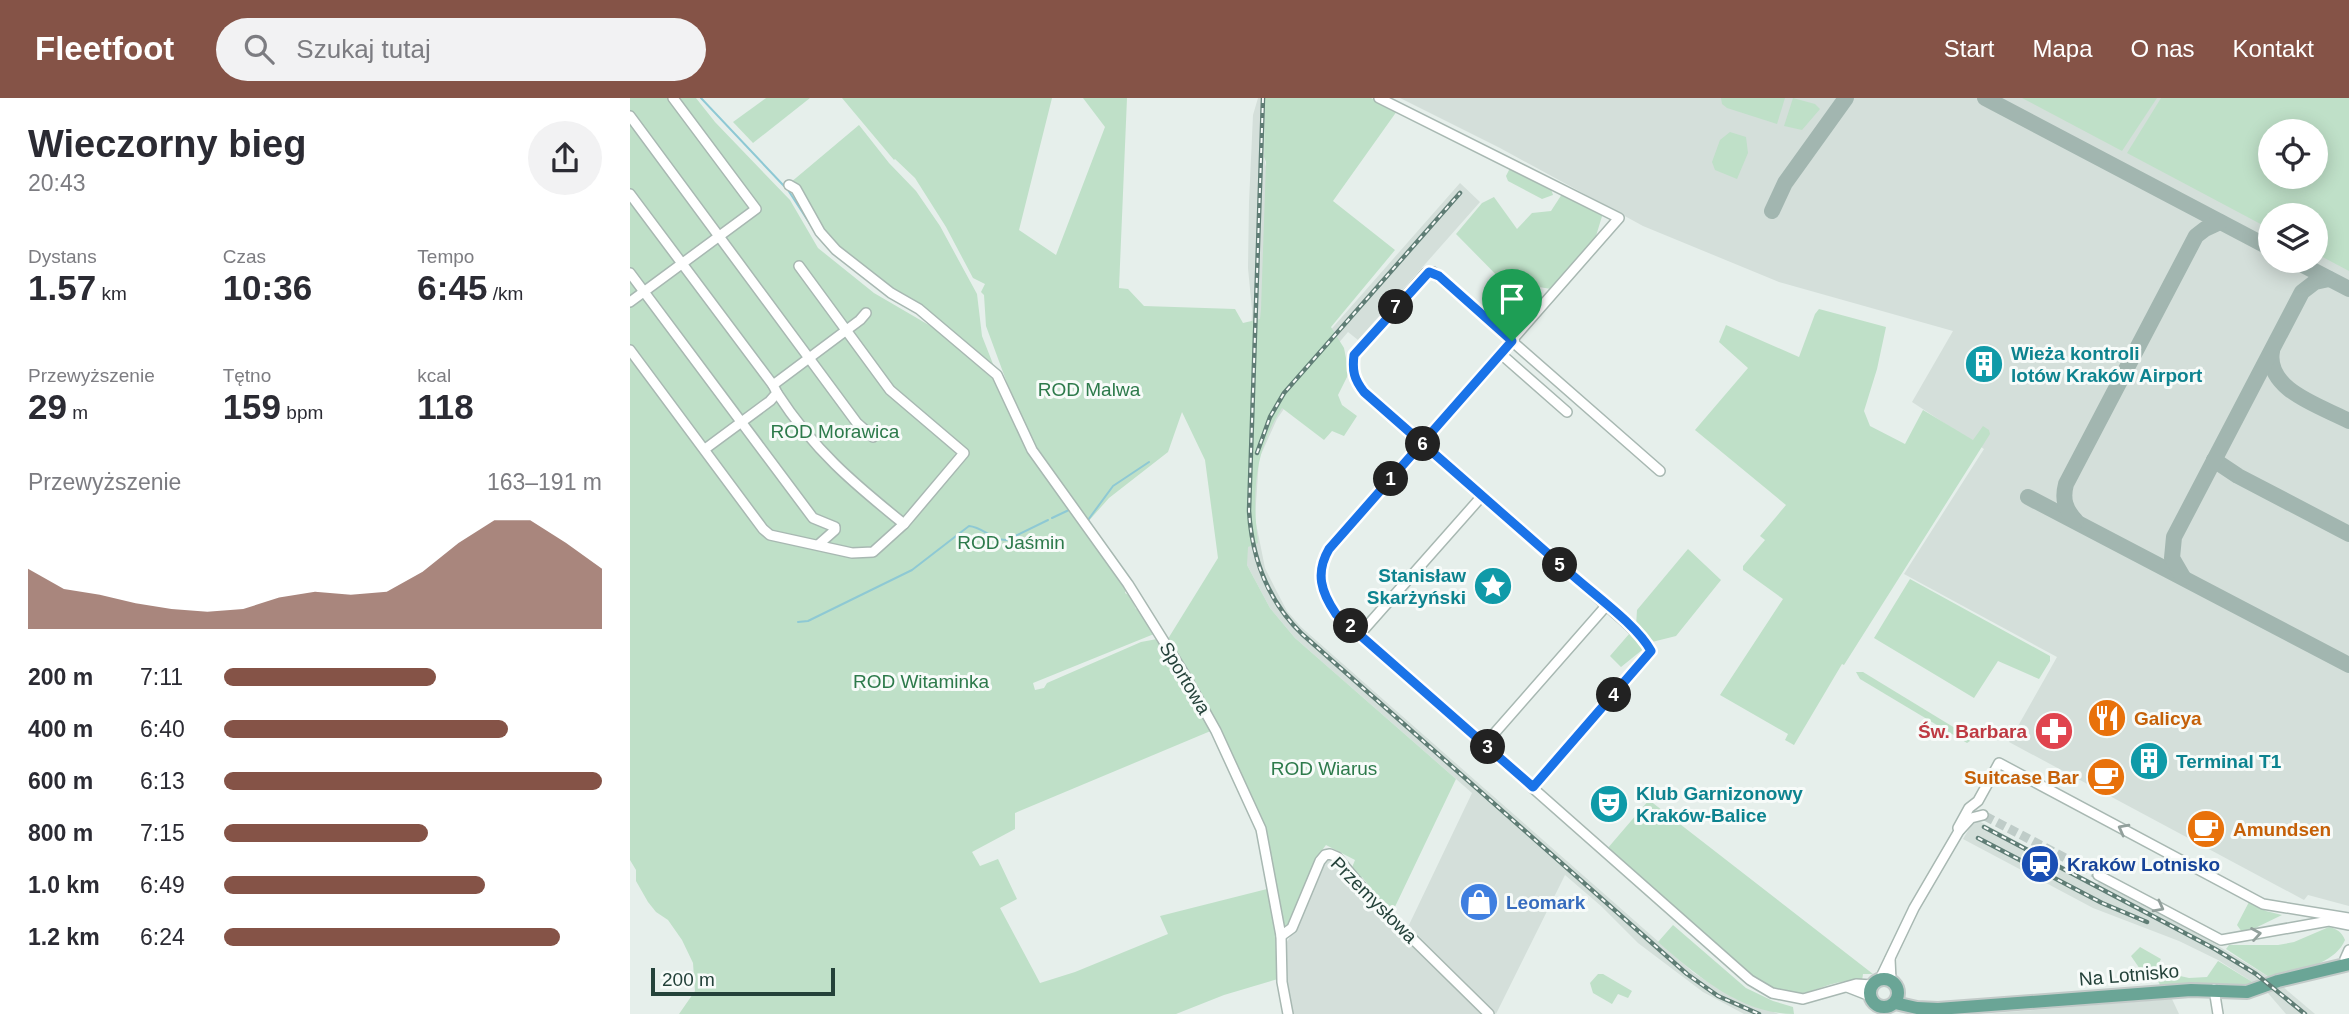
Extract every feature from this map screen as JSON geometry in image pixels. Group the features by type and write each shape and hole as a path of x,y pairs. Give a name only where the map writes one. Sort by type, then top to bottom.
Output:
{"main road":[{"name":"Na Lotnisko","path":"1897,999 1924,1007 1961,1008 2214,989 2249,992 2345,959"},
{"path":"1897,986 1897,999 1876,997 1897,986"}],"street":[{"path":"630,302 756,209 673,98"},
{"path":"1379,98 1619,218 1329,549 1322,562 1320,580 1323,594 1336,614 1760,987 1772,993 1803,999 1856,984 1876,997 1890,957 1914,908 1959,831 1971,818 1984,816 1978,801"},
{"path":"630,116 857,423 873,437"},
{"name":"Sportowa","path":"789,186 796,189 820,232 836,250 891,293 919,309 998,375 1032,450 1128,584 1183,672 1216,731 1261,829 1281,936 1282,982 1288,1014"},
{"path":"630,194 817,448 904,524"},
{"path":"630,350 762,529 770,535 852,553 873,552 904,524 964,453 890,390 799,266"},
{"path":"1533,787 1651,651 1647,643 1356,382 1354,355 1429,272 1439,276 1660,471"},
{"path":"630,273 813,518 835,527 818,545"},
{"path":"705,449 741,423 809,358 866,313"},
{"path":"1501,354 1567,412"},
{"path":"1360,634 1482,496"},
{"path":"1485,744 1606,606"},
{"path":"1959,831 1958,828 1969,808 1978,801 1999,763 2263,904 2347,923"},
{"name":"Przemysłowa","path":"1281,936 1292,928 1321,861 1325,855 1330,854 1340,860 1370,897 1489,1014"},
{"path":"2098,875 2221,940 2329,920 2347,923"},
{"path":"2347,923 2349,933"},
{"path":"2214,989 2218,1014"}],"shaded area":[{"path":"1258,98 1265,98 1264,157 1305,359 1460,183 1480,202 1358,340 1348,332 1277,419 1259,459 1255,518 1265,568 1287,611 1301,627 1694,973 1734,998 1779,1014 1744,1014 1703,992 1638,943 1565,875 1496,1014 1407,929 1472,793 1295,638 1270,608 1247,565 1246,485 1252,310 1248,268 1249,202 1253,115"},
{"path":"1400,98 2349,98 2349,906 2308,895 2304,900 2009,742 2057,657 1904,574 1984,449 1912,402 1953,331 1779,282 1643,226 1500,148"},
{"path":"1975,819 2097,884 2100,880 2181,923 2269,977 2254,983 2218,960 2179,941 2093,908 1963,839"},
{"path":"1332,858 1484,1014 1290,1014 1283,981 1284,947 1294,930 1322,862"},
{"path":"2282,986 2315,1014 2286,1014 2267,992"},
{"path":"2172,999 2179,1014 1984,1014 2108,1004"}],"green space":[{"path":"630,98 696,98 715,122 790,200 818,248 874,293 934,328 994,380 1017,431 1154,634 1033,683 1035,690 1141,642 1157,639 1170,655 1213,730 1015,813 1015,829 972,852 980,866 998,859 1017,899 1000,908 1040,983 1075,972 1168,934 1160,916 1271,888 1277,932 1278,979 1224,995 1176,1014 679,1014 695,991 693,963 668,920 648,902 636,881 636,870 630,860"},
{"path":"766,98 810,98 753,143 733,122"},
{"path":"842,98 1052,98 1019,230 1056,255 1105,127 1083,98 1127,98 1119,288 1128,289 1144,306 1235,309 1243,323 1260,319 1261,309 1266,162 1265,98 1371,98 1397,111 1333,201 1395,250 1331,327 1344,348 1349,373 1338,395 1342,405 1357,416 1344,436 1332,431 1324,440 1282,408 1266,440 1257,473 1255,507 1258,543 1248,547 1247,565 1270,608 1295,638 1456,779 1392,913 1367,888 1369,886 1362,877 1358,878 1351,870 1355,860 1326,845 1320,853 1292,923 1285,927 1241,778 1208,706 1166,642 1218,558 1205,460 1182,412 1168,452 1109,498 1086,524 1074,501 1024,429 986,326 984,295 981,292 985,284 973,278 946,227 915,178 894,160"},
{"path":"1721,98 1785,98 1777,124 1727,108 1722,104"},
{"path":"1793,98 1815,104 1820,109 1802,130 1784,126"},
{"path":"2022,98 2157,98 2122,151"},
{"path":"2161,98 2349,98 2349,271 2328,260 2328,203 2258,203 2258,223 2127,153"},
{"path":"859,125 889,163 916,191 940,226 977,294 982,336 993,364 988,366 832,240 790,183"},
{"path":"1730,132 1746,137 1748,153 1737,179 1715,170 1712,162 1720,140"},
{"path":"1510,168 1551,189 1553,195 1542,199 1508,181 1506,176"},
{"path":"1562,194 1603,213 1596,236 1551,289 1539,287 1525,304 1456,234 1482,203 1494,197 1517,229 1532,213 1551,211"},
{"path":"1819,309 1886,327 1864,411 1870,426 1905,444 1923,410 1973,440 1983,426 1990,434 1844,665 1842,664 1794,745 1785,740 1788,734 1720,695 1783,599 1743,570 1743,566 1765,540 1760,536 1786,505 1695,430 1748,368 1719,342 1726,325 1799,357"},
{"path":"1688,549 1721,580 1676,636 1652,642 1621,667 1610,656 1636,626 1637,610"},
{"path":"1910,579 2050,656 2050,661 2039,679 1998,661 1974,698 1874,638"},
{"path":"1856,672 1863,672 1973,739 1967,743 1860,679"},
{"path":"1649,800 1873,974 1863,974 1862,981 1846,981 1798,993 1786,993 1771,988 1754,977 1607,849"},
{"path":"2249,902 2266,911 2282,915 2242,932 2237,925"},
{"path":"1673,925 1746,988 1793,1007 1794,1014 1774,1012 1738,1000 1704,979 1658,942"},
{"path":"2329,927 2339,931 2345,940 2332,956 2301,970 2269,977 2226,949 2229,945 2278,945 2294,942"},
{"path":"2140,947 2161,959 2153,974 2153,981 2149,982 2131,956"},
{"path":"2218,961 2254,983 2160,985 2158,981 2167,973 2189,978 2207,977"},
{"path":"1598,974 1603,974 1632,991 1628,998 1618,994 1612,1004 1593,993 1590,983"}],"waterway":[{"path":"701,98 784,186"},
{"path":"788,190 814,230"},
{"path":"817,235 829,249"},
{"path":"1088,520 1113,486 1149,462"},
{"path":"1052,518 1071,509"},
{"path":"798,622 808,621 912,570 969,526 1007,540 1048,520"}],"taxiway":[{"path":"1772,211 1785,183 1846,98"},
{"path":"1985,98 2258,242"},
{"path":"2076,521 2065,504 2066,484 2196,236 2220,222"},
{"path":"2318,273 2349,289"},
{"path":"2183,577 2172,558 2174,537 2302,292 2315,282 2329,279"},
{"path":"2272,351 2272,365 2286,386 2310,403 2349,421"},
{"path":"2214,460 2238,476 2349,534"},
{"path":"2028,497 2349,665"}],"tunnel":[{"path":"1985,816 2098,875"}],"railway":[{"path":"1263,98 1249,511 1258,562 1271,593 1302,634 1687,974 1718,996 1759,1014"},
{"path":"1257,453 1270,417 1284,393 1460,193"},
{"path":"1984,827 2215,949 2256,974 2305,1014"},
{"path":"1978,838 2102,903 2147,922"}],"place":[{"name":"Wieża kontroli lotów Kraków Airport","path":"1984,364"},
{"name":"Stanisław Skarżyński","path":"1493,586"},
{"name":"Galicya","path":"2107,718"},
{"name":"Św. Barbara","path":"2054,731"},
{"name":"Terminal T1","path":"2149,761"},
{"name":"Suitcase Bar","path":"2106,777"},
{"name":"Klub Garnizonowy Kraków-Balice","path":"1609,804"},
{"name":"Amundsen","path":"2206,829"},
{"name":"Kraków Lotnisko","path":"2040,864"},
{"name":"Leomark","path":"1479,902"}],"route":[{"path":"1512,341 1423,443 1329,549 1322,562 1320,580 1323,594 1336,614 1533,787 1651,651 1647,643 1623,620 1606,606 1423,443 1364,392 1356,382 1353,372 1354,355 1429,272 1439,276 1512,341"}],"park label":[{"name":"ROD Malwa","path":"1089,389"},
{"name":"ROD Morawica","path":"835,431"},
{"name":"ROD Jaśmin","path":"1011,542"},
{"name":"ROD Witaminka","path":"921,681"},
{"name":"ROD Wiarus","path":"1324,768"}]}
